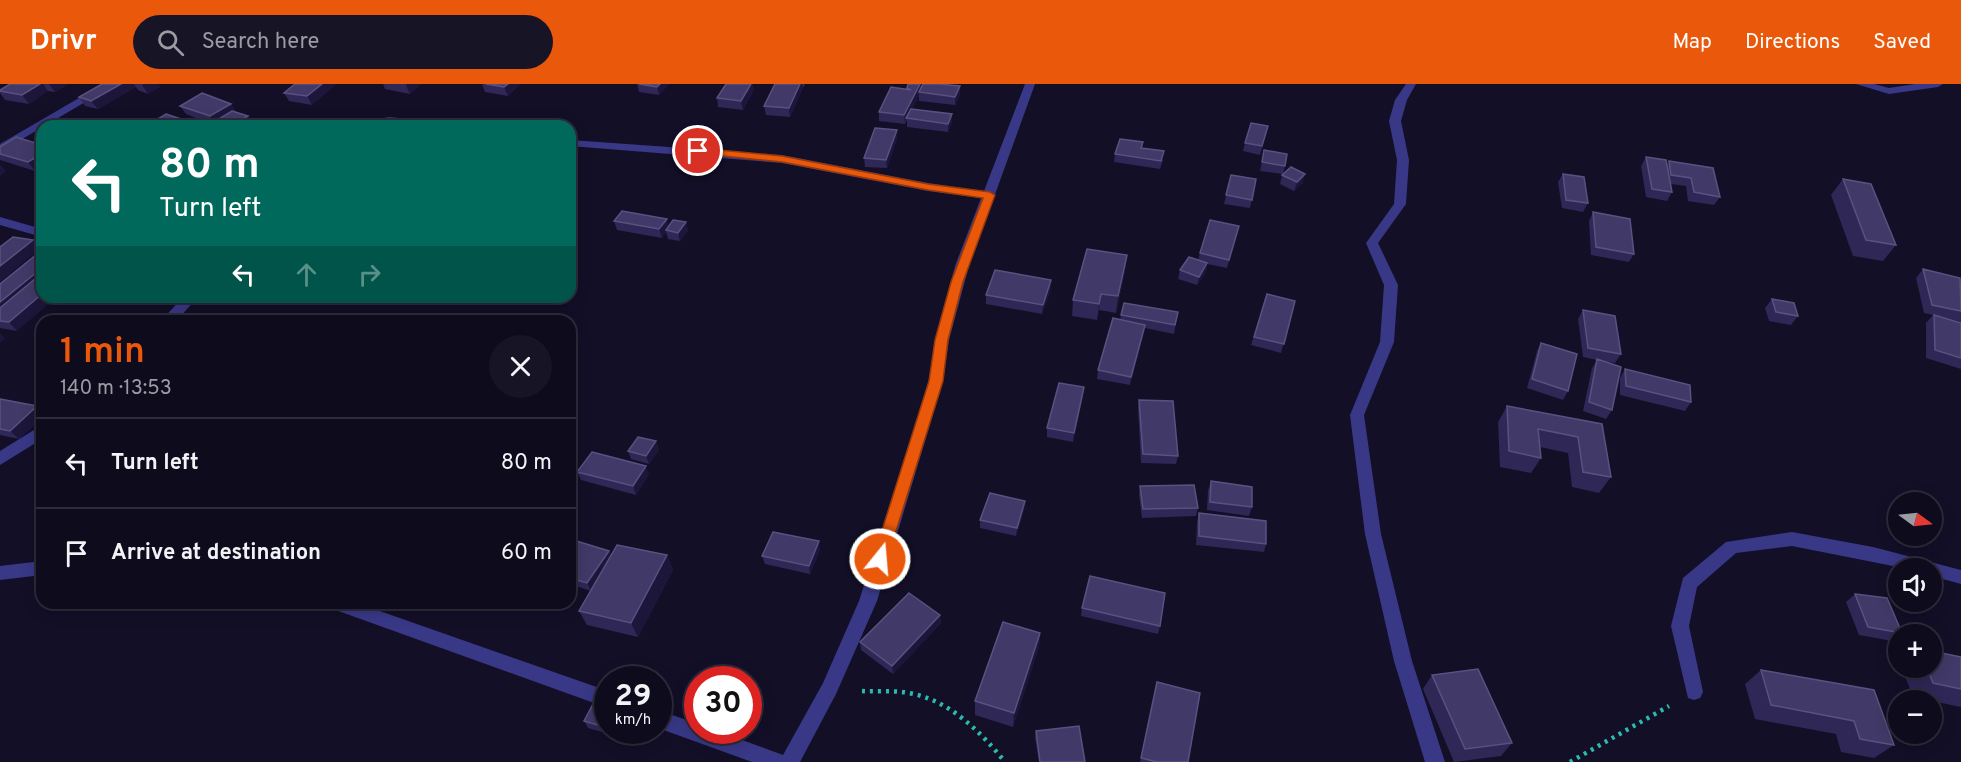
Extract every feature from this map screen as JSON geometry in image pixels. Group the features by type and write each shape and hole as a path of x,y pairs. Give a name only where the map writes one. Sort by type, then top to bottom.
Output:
{"street":[{"path":"50,120 111,84"},
{"path":"790,762 830,688 868,601 936,381 942,340 957,282 990,195 1000,159 1030,84"},
{"path":"1411,84 1401,100 1395,121 1403,160 1400,204 1372,243 1392,285 1387,342 1357,415 1373,534 1403,661 1435,762"},
{"path":"1861,84 1888,91 1938,84"},
{"path":"376,120 405,120"},
{"path":"0,149 36,128"},
{"path":"576,143 782,159 928,187 990,195"},
{"path":"0,221 36,231"},
{"path":"174,315 184,303"},
{"path":"0,459 36,435"},
{"path":"1694,692 1680,626 1689,583 1732,547 1792,539 1888,558"},
{"path":"0,573 36,569"},
{"path":"1942,572 1961,577"},
{"path":"353,609 594,695"},
{"path":"672,724 777,762"}],"path":[{"path":"830,688 913,694 944,706 964,719 1005,762"},
{"path":"1570,762 1694,692"}],"building":[{"path":"10,84 40,84 22,95 0,91"},
{"path":"102,84 121,84 91,101 79,97"},
{"path":"295,84 322,84 307,96 284,93"},
{"path":"486,84 508,84 504,87"},
{"path":"639,84 660,84 657,87"},
{"path":"726,84 751,84 741,101 717,98"},
{"path":"775,84 800,84 789,108 764,106"},
{"path":"908,84 920,84 904,115 879,112 891,87 911,90 907,88"},
{"path":"923,84 960,86 955,97 919,92"},
{"path":"202,93 231,104 210,116 180,106"},
{"path":"911,109 952,114 948,124 906,118"},
{"path":"232,111 248,116 242,120 217,120"},
{"path":"166,114 184,120 156,120"},
{"path":"1251,123 1268,126 1262,146 1245,143"},
{"path":"875,128 897,130 886,160 864,158"},
{"path":"16,137 36,143 36,157 28,162 0,154 0,147"},
{"path":"1120,139 1143,142 1141,148 1164,151 1161,161 1115,154"},
{"path":"1264,150 1287,154 1285,166 1262,162"},
{"path":"1646,157 1666,160 1672,192 1652,189"},
{"path":"1669,161 1713,168 1720,197 1694,192 1691,178 1671,175"},
{"path":"1291,167 1305,174 1297,182 1282,175"},
{"path":"1563,174 1584,177 1588,203 1566,200"},
{"path":"1231,175 1256,179 1252,200 1226,195"},
{"path":"1843,179 1871,184 1896,245 1866,240"},
{"path":"622,211 667,219 659,229 614,221"},
{"path":"1593,212 1630,219 1634,254 1596,247"},
{"path":"673,220 686,222 678,233 666,230"},
{"path":"1210,220 1239,226 1229,260 1200,253"},
{"path":"13,237 33,240 0,266 0,247"},
{"path":"1087,249 1127,255 1118,296 1101,294 1099,304 1073,300"},
{"path":"36,255 36,273 0,302 0,284"},
{"path":"1189,257 1207,263 1199,277 1180,270"},
{"path":"1923,269 1960,278 1961,311 1932,305"},
{"path":"995,270 1051,280 1043,305 986,295"},
{"path":"36,278 36,299 9,322 0,321 0,308"},
{"path":"1267,294 1295,301 1284,344 1254,337"},
{"path":"1772,299 1794,303 1798,316 1776,312"},
{"path":"1124,303 1178,312 1175,325 1121,315"},
{"path":"1583,310 1615,316 1621,354 1588,348"},
{"path":"1934,315 1961,323 1961,358 1935,350"},
{"path":"1113,318 1145,325 1131,377 1098,370"},
{"path":"1541,343 1577,354 1568,391 1532,379"},
{"path":"1597,359 1621,367 1612,410 1589,402"},
{"path":"1625,369 1690,385 1691,402 1626,386"},
{"path":"1059,383 1084,387 1074,433 1047,428"},
{"path":"0,399 36,406 10,431 0,429"},
{"path":"1139,400 1173,401 1178,456 1143,454"},
{"path":"1507,406 1602,424 1611,477 1583,472 1578,437 1538,429 1541,458 1509,451"},
{"path":"638,437 656,441 646,456 628,451"},
{"path":"592,452 646,466 633,486 577,472"},
{"path":"1211,481 1252,487 1252,507 1210,502"},
{"path":"1194,485 1198,508 1143,509 1140,486"},
{"path":"990,493 1025,501 1017,528 980,520"},
{"path":"1199,513 1266,521 1266,544 1199,536"},
{"path":"773,532 819,541 809,566 762,556"},
{"path":"576,541 609,551 587,583 576,580"},
{"path":"617,545 667,555 631,623 579,611"},
{"path":"1090,576 1165,593 1160,626 1082,608"},
{"path":"909,593 940,615 892,666 860,642"},
{"path":"1855,594 1887,598 1888,612 1893,612 1898,624 1888,624 1888,631 1868,627"},
{"path":"1003,622 1040,633 1014,713 975,701"},
{"path":"1942,653 1961,657 1961,689 1933,683 1931,678 1942,678"},
{"path":"1478,669 1512,743 1465,749 1432,675"},
{"path":"1761,670 1874,690 1888,728 1888,744 1860,739 1854,721 1771,705"},
{"path":"1157,682 1200,693 1188,762 1157,762 1141,758"},
{"path":"594,702 594,724 584,721"},
{"path":"1079,726 1085,762 1040,762 1036,731"}],"route":[{"path":"698,151 782,159 928,187 990,195 957,282 942,340 936,381 880,559"}]}
